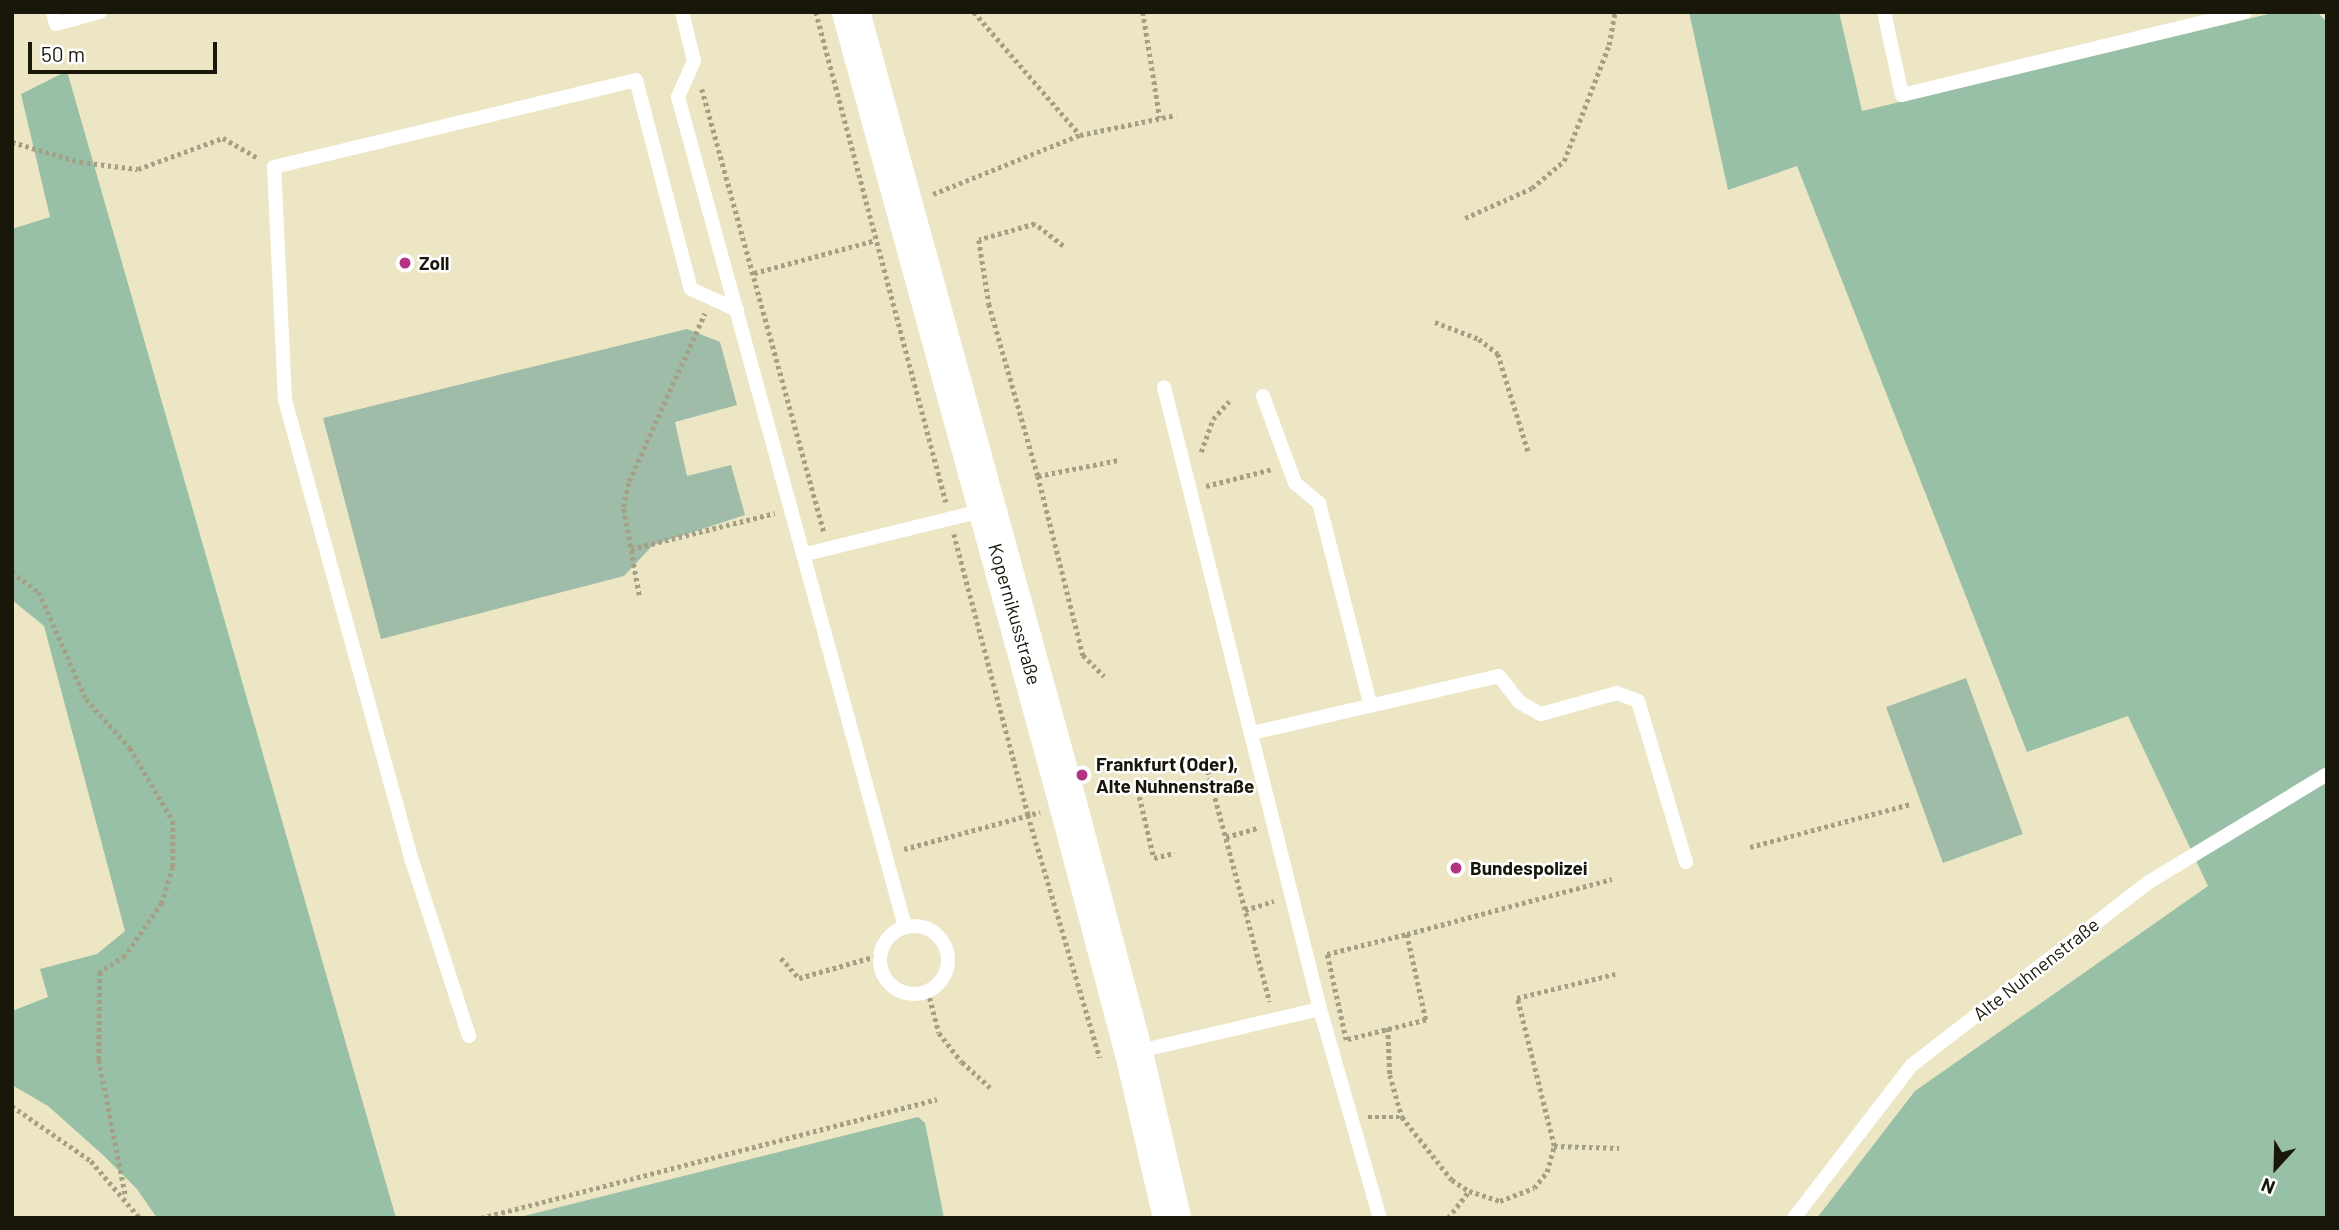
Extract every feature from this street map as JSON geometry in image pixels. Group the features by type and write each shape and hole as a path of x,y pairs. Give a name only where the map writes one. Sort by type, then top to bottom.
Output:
{"main road":[{"name":"Kopernikusstraße","path":"852,12 1068,804 1134,1053 1172,1218"}],"lane":[{"path":"53,12 56,23 100,12"},
{"path":"682,12 694,61 678,97 806,554 905,927"},
{"path":"1884,12 1902,95 2245,12"},
{"path":"469,1036 412,861 285,399 274,167 636,80 691,289 737,310"},
{"path":"1164,387 1320,1009 1380,1218"},
{"path":"1263,396 1295,483 1319,503 1370,703"},
{"path":"806,554 986,509"},
{"path":"1251,733 1370,703 1499,676 1519,702 1541,714 1617,693 1638,701 1686,862"},
{"name":"Alte Nuhnenstraße","path":"1794,1218 1912,1065 2149,882 2327,775"},
{"path":"905,927 927,928 936,934 947,954 944,976 928,991 898,990 883,976 880,956 888,937 905,927"},
{"path":"1134,1053 1320,1009"}],"path":[{"path":"974,12 1080,135"},
{"path":"1143,12 1160,118"},
{"path":"1465,218 1532,188 1564,161 1609,45 1615,12"},
{"path":"694,61 828,548"},
{"path":"929,195 1080,135 1176,115"},
{"path":"12,142 80,162 138,169 223,138 274,167"},
{"path":"1063,246 1035,224 979,240 989,304 1038,476 1083,655 1104,676"},
{"path":"754,273 873,241"},
{"path":"639,595 623,507 629,481 710,299"},
{"path":"1435,322 1479,338 1497,354 1528,450"},
{"path":"1189,486 1213,419 1229,401"},
{"path":"1038,476 1119,460"},
{"path":"1189,486 1290,465"},
{"path":"631,549 793,508"},
{"path":"12,572 39,592 86,699 130,748 155,784 173,821 173,867 162,903 125,956 100,972 99,1060 126,1197"},
{"path":"1208,771 1275,1020"},
{"path":"1138,790 1154,858 1174,853"},
{"path":"884,854 1068,804"},
{"path":"1750,847 1910,804"},
{"path":"1226,837 1275,823"},
{"path":"1407,934 1426,1020 1346,1040 1327,954 1612,880"},
{"path":"1245,910 1293,895"},
{"path":"781,958 799,978 880,956"},
{"path":"1388,1028 1390,1075 1402,1117 1452,1180 1469,1191 1500,1201 1534,1188 1547,1172 1554,1146 1517,998 1615,974"},
{"path":"928,991 939,1033 962,1062 990,1087"},
{"path":"481,1218 937,1099"},
{"path":"12,1106 63,1138 126,1197 139,1218"},
{"path":"1351,1116 1402,1117"},
{"path":"1554,1146 1619,1148"},
{"path":"1448,1218 1469,1191"}],"green space":[{"path":"1689,12 1839,12 1862,111 2277,12 2317,12 2327,22 2327,1218 1817,1218 1915,1091 2208,886 2128,716 2027,752 1797,166 1728,190"},
{"path":"67,71 396,1218 157,1218 137,1189 103,1155 48,1106 12,1085 12,1011 48,997 40,969 97,954 125,931 44,626 12,600 12,229 50,217 21,94"},
{"path":"687,329 720,342 737,405 675,422 687,476 731,465 745,515 653,545 624,576 381,639 323,418"},
{"path":"1966,678 2023,834 1943,863 1886,707"},
{"path":"918,1117 925,1123 944,1218 516,1218"}],"place":[{"name":"Zoll","path":"405,263"},
{"name":"Frankfurt (Oder), Alte Nuhnenstraße","path":"1082,775"},
{"name":"Bundespolizei","path":"1456,868"}]}
